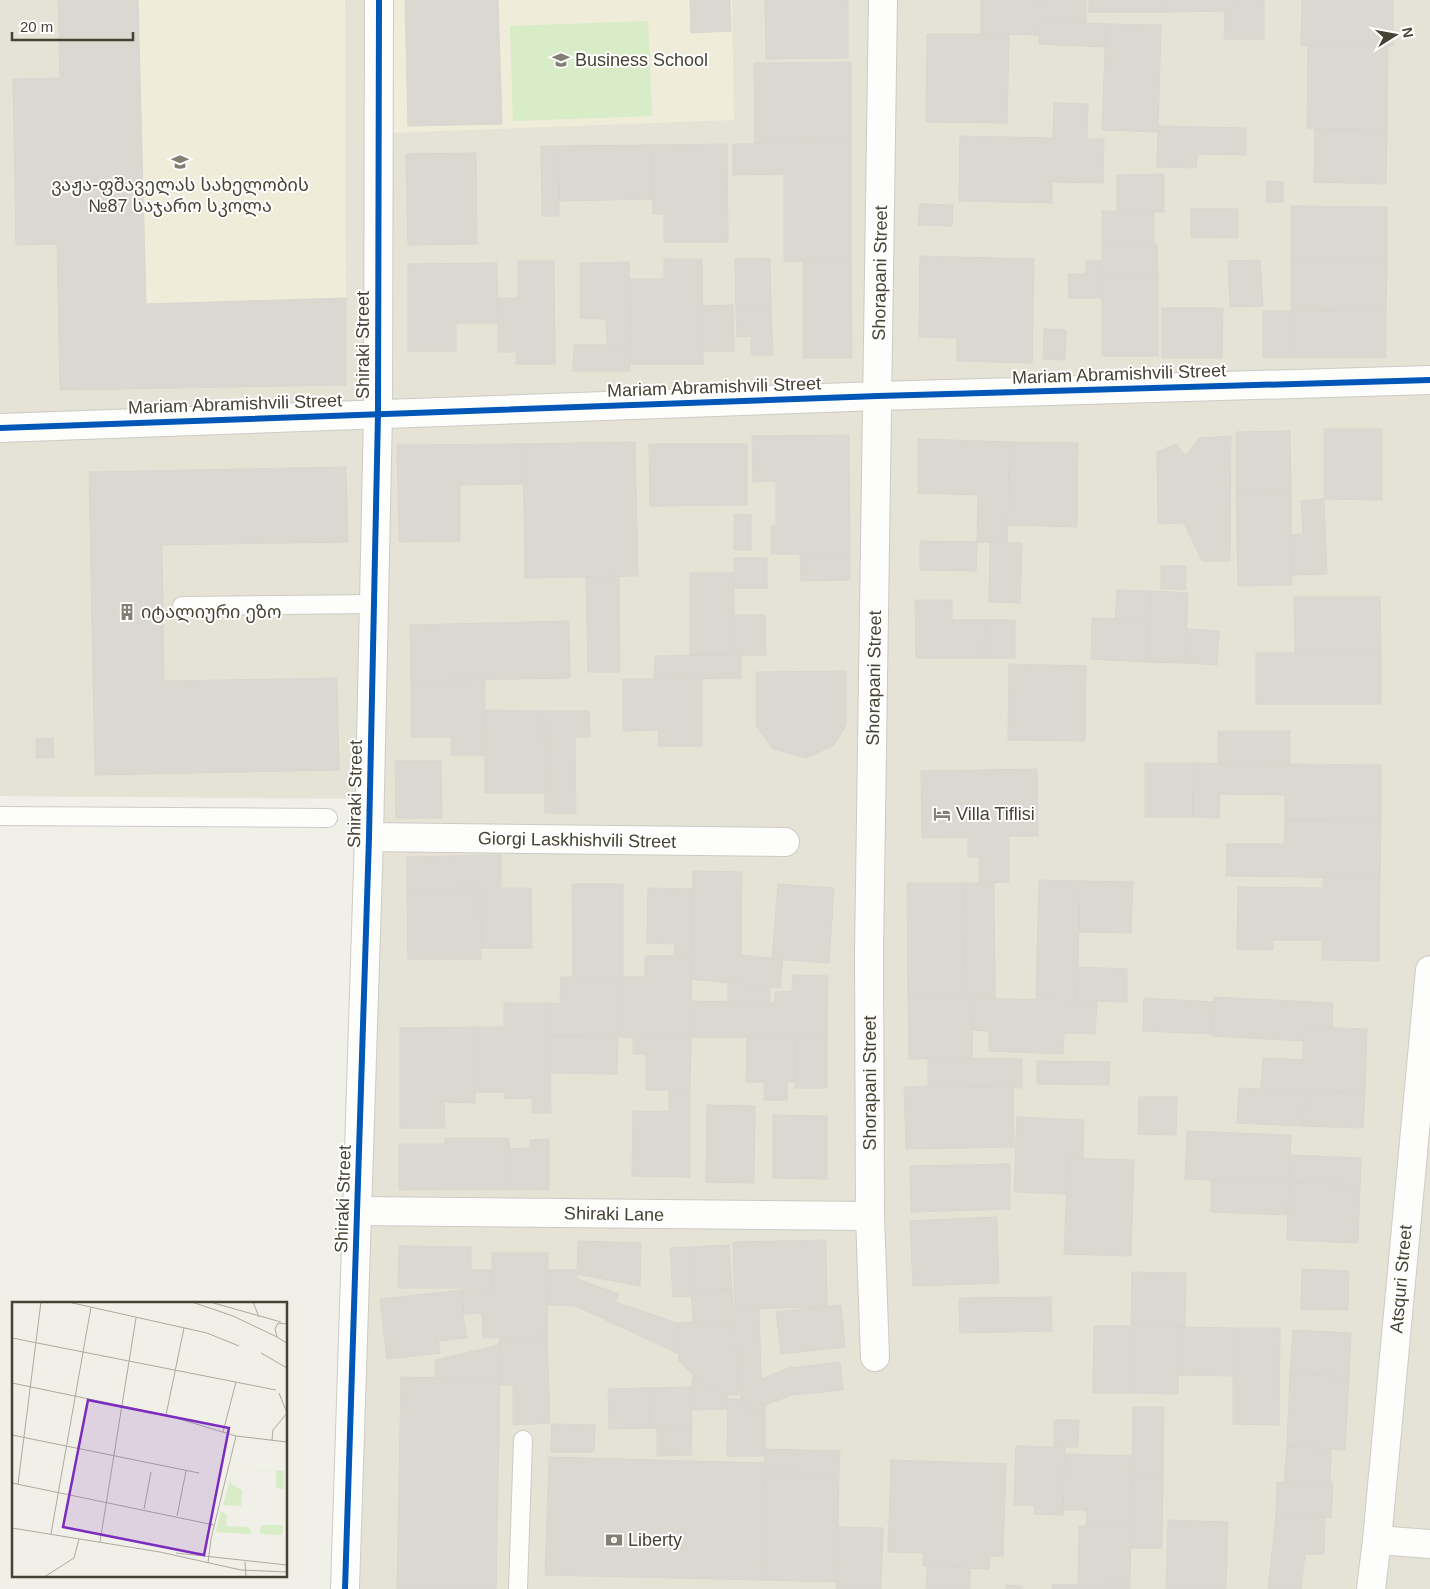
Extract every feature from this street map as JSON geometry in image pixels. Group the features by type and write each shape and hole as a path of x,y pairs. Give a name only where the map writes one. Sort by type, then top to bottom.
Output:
{"street":[{"name":"Shiraki Street","path":"345,1589 369,837 378,414 380,0"},
{"name":"Shorapani Street","path":"875,1356 870,1216 869,952 883,0"},
{"name":"Mariam Abramishvili Street","path":"0,428 878,396 1430,380"},
{"name":"Giorgi Laskhishvili Street","path":"369,837 784,842"},
{"name":"Atsquri Street","path":"1371,1589 1430,970"},
{"name":"Shiraki Lane","path":"358,1211 870,1216"},
{"path":"1377,1540 1430,1544"}],"lane":[{"path":"182,606 374,604"},
{"path":"0,816 328,818"},
{"path":"518,1589 523,1440"}],"shaded area":[{"path":"0,0 1430,0 1430,1589 360,1589 382,799 0,796"},
{"name":"ვაჟა-ფშაველას სახელობის №87 საჯარო სკოლა","path":"58,0 345,0 346,385 60,390 57,245 16,245 13,79 60,78"},
{"name":"Business School","path":"387,0 732,0 734,120 389,133"}],"green space":[{"path":"648,21 652,116 513,121 510,26"}],"building":[{"path":"58,0 138,0 146,304 346,298 346,385 60,390 57,244 16,245 13,79 60,78"},
{"path":"405,0 498,0 502,124 408,126"},
{"path":"690,0 730,0 731,31 691,33"},
{"path":"765,0 848,0 848,58 766,59"},
{"path":"981,0 1040,0 1040,35 981,34"},
{"path":"1040,0 1086,0 1086,23 1040,21"},
{"path":"1089,0 1162,0 1162,12 1089,12"},
{"path":"1162,0 1233,0 1233,11 1162,12"},
{"path":"1233,0 1264,0 1264,39 1224,39 1225,11 1233,11"},
{"path":"1302,0 1393,0 1393,46 1301,45"},
{"path":"1040,21 1106,24 1105,47 1039,44"},
{"path":"1106,24 1161,25 1158,132 1102,130"},
{"path":"927,34 1009,34 1007,123 926,122"},
{"path":"1308,45 1388,47 1387,130 1307,128"},
{"path":"851,62 851,143 755,144 754,63"},
{"path":"1054,103 1088,104 1087,139 1104,139 1103,183 1052,182 1052,203 959,201 960,136 1053,138"},
{"path":"1158,126 1246,128 1246,155 1197,154 1196,168 1157,167"},
{"path":"1315,129 1387,130 1386,184 1314,182"},
{"path":"851,143 851,261 784,261 784,174 733,175 733,144"},
{"path":"727,144 728,242 664,242 664,214 653,214 652,145"},
{"path":"652,145 653,199 559,201 558,146"},
{"path":"541,146 558,146 559,216 542,216"},
{"path":"476,153 477,244 408,245 406,154"},
{"path":"1164,174 1164,212 1117,212 1117,175"},
{"path":"1267,181 1283,182 1283,202 1266,202"},
{"path":"920,204 953,205 952,226 918,225"},
{"path":"1291,206 1387,207 1387,262 1291,262"},
{"path":"1191,209 1238,209 1238,238 1191,237"},
{"path":"1102,211 1154,212 1154,244 1102,244"},
{"path":"1102,244 1157,244 1158,274 1102,274"},
{"path":"920,256 1034,259 1032,363 957,361 957,338 919,337"},
{"path":"770,258 771,310 736,310 735,259"},
{"path":"664,259 702,259 703,364 630,364 630,279 664,279"},
{"path":"1260,260 1263,306 1230,307 1228,261"},
{"path":"518,261 554,261 555,364 516,364 516,352 498,352 498,298 518,298"},
{"path":"803,261 851,261 852,358 803,358"},
{"path":"1086,261 1101,261 1102,298 1069,298 1068,274 1086,274"},
{"path":"629,262 630,345 607,345 606,319 580,318 580,263"},
{"path":"1291,262 1387,262 1386,311 1291,310"},
{"path":"497,263 498,323 456,323 456,351 408,351 408,264"},
{"path":"1102,274 1158,274 1158,356 1102,356"},
{"path":"733,305 734,351 703,351 702,306"},
{"path":"1162,308 1223,308 1222,358 1162,358"},
{"path":"736,310 771,310 773,355 751,355 751,336 737,337"},
{"path":"1263,311 1294,311 1294,357 1263,357"},
{"path":"1294,311 1386,311 1386,357 1294,357"},
{"path":"1044,329 1066,330 1065,360 1043,359"},
{"path":"574,345 630,345 630,371 573,371"},
{"path":"1324,429 1382,429 1382,500 1324,499"},
{"path":"1290,431 1291,493 1236,494 1236,432"},
{"path":"849,435 850,554 771,554 771,526 776,526 776,481 753,482 752,436"},
{"path":"1231,436 1230,561 1202,561 1184,523 1158,524 1157,452 1176,444 1186,456 1199,438"},
{"path":"918,439 1010,442 1007,543 977,542 978,495 918,493"},
{"path":"635,442 638,576 525,578 523,444"},
{"path":"1010,442 1078,443 1077,527 1008,525"},
{"path":"523,444 523,484 460,485 460,541 399,542 397,445"},
{"path":"649,444 747,444 747,505 650,506"},
{"name":"იტალიური ეზო","path":"346,467 348,542 162,545 164,681 337,678 339,770 95,775 89,472"},
{"path":"1291,493 1292,585 1238,586 1236,494"},
{"path":"1324,499 1327,574 1292,575 1291,535 1303,534 1301,501"},
{"path":"734,515 751,515 751,550 734,550"},
{"path":"920,541 977,542 976,571 920,570"},
{"path":"990,542 1022,543 1020,603 989,602"},
{"path":"800,554 850,554 850,580 801,581"},
{"path":"734,558 767,558 767,588 734,588"},
{"path":"1161,566 1186,566 1186,589 1161,589"},
{"path":"690,573 734,573 734,655 690,655"},
{"path":"619,576 620,672 588,672 586,577"},
{"path":"1117,590 1151,591 1149,620 1115,619"},
{"path":"1151,591 1188,593 1185,663 1147,662"},
{"path":"1294,597 1380,597 1381,653 1295,654"},
{"path":"915,600 952,600 952,620 985,620 984,658 916,658"},
{"path":"734,615 765,615 766,655 734,655"},
{"path":"1092,618 1149,620 1147,662 1091,659"},
{"path":"985,620 1015,620 1015,658 984,658"},
{"path":"569,621 570,678 411,681 410,625"},
{"path":"1187,629 1219,631 1217,665 1185,663"},
{"path":"1256,653 1381,653 1381,704 1256,704"},
{"path":"741,655 741,678 654,679 655,656"},
{"path":"1009,664 1086,666 1085,741 1008,740"},
{"path":"846,671 846,725 834,745 806,758 773,749 756,726 756,672"},
{"path":"623,679 702,679 702,746 658,746 659,730 623,731"},
{"path":"485,680 484,755 451,755 451,737 411,737 411,681"},
{"path":"485,710 544,711 544,793 485,793"},
{"path":"544,711 589,711 590,737 575,737 576,813 545,813"},
{"path":"1218,731 1290,731 1290,764 1218,763"},
{"path":"53,738 54,757 36,758 36,739"},
{"path":"395,761 441,761 442,818 396,818"},
{"path":"1145,763 1194,763 1193,817 1145,817"},
{"path":"1194,763 1381,765 1381,821 1285,820 1285,795 1220,794 1219,818 1193,817"},
{"path":"1037,769 1038,836 1009,836 1009,882 979,883 979,857 968,857 968,837 922,838 921,771"},
{"path":"1285,820 1381,821 1380,878 1226,876 1227,844 1284,844"},
{"path":"501,855 501,888 407,889 407,857"},
{"path":"693,871 742,872 741,955 783,959 780,988 691,979"},
{"path":"1323,877 1380,878 1379,961 1322,960 1322,940 1273,940 1273,950 1237,949 1238,887 1323,888"},
{"path":"1039,880 1080,881 1077,1001 1036,1000"},
{"path":"1080,881 1133,882 1131,933 1079,932"},
{"path":"907,883 964,883 966,998 908,998"},
{"path":"964,883 994,883 995,998 966,998"},
{"path":"572,884 623,884 623,977 573,977"},
{"path":"778,884 834,888 829,963 772,959"},
{"path":"480,888 481,959 408,959 407,889"},
{"path":"480,888 531,888 532,948 481,948"},
{"path":"648,888 692,889 692,956 674,956 675,944 647,943"},
{"path":"645,956 692,956 691,1037 618,1037 618,977 645,977"},
{"path":"1078,967 1127,969 1127,1002 1077,1001"},
{"path":"793,975 828,976 827,1038 691,1037 691,1001 775,1003 775,992 792,991"},
{"path":"561,977 618,977 618,1037 550,1036 550,1003 560,1004"},
{"path":"728,982 770,987 770,1002 728,1002"},
{"path":"1214,997 1333,1003 1332,1028 1304,1027 1304,1041 1212,1036"},
{"path":"908,998 973,998 972,1058 909,1059"},
{"path":"973,998 1097,1001 1095,1034 1064,1033 1063,1054 989,1051 989,1031 972,1030"},
{"path":"1144,998 1213,1002 1212,1034 1143,1031"},
{"path":"504,1003 550,1003 551,1113 532,1113 532,1098 504,1099 504,1092 475,1092 475,1027 504,1027"},
{"path":"475,1027 475,1103 444,1102 445,1128 400,1128 400,1028"},
{"path":"1304,1027 1367,1029 1365,1093 1261,1089 1263,1058 1303,1060"},
{"path":"550,1036 618,1037 617,1074 550,1073"},
{"path":"633,1037 691,1037 690,1090 646,1090 646,1054 633,1054"},
{"path":"747,1038 796,1038 795,1082 787,1082 787,1100 764,1100 764,1082 746,1082"},
{"path":"796,1038 827,1038 827,1088 795,1088"},
{"path":"928,1058 1022,1059 1022,1088 928,1086"},
{"path":"1037,1061 1110,1062 1109,1085 1037,1084"},
{"path":"904,1087 1013,1088 1014,1147 906,1149"},
{"path":"1239,1088 1305,1091 1303,1126 1237,1123"},
{"path":"669,1090 690,1090 690,1177 632,1176 633,1111 669,1112"},
{"path":"1305,1091 1365,1093 1363,1128 1303,1126"},
{"path":"1139,1097 1177,1097 1176,1135 1138,1134"},
{"path":"707,1105 755,1106 754,1183 706,1182"},
{"path":"773,1115 827,1116 827,1179 773,1178"},
{"path":"1017,1117 1084,1120 1083,1159 1068,1158 1066,1194 1014,1192"},
{"path":"1187,1131 1291,1135 1289,1183 1185,1179"},
{"path":"445,1138 509,1138 510,1189 399,1190 399,1144 445,1144"},
{"path":"549,1139 549,1190 510,1189 509,1149 530,1148 530,1140"},
{"path":"1290,1155 1361,1158 1360,1185 1289,1183"},
{"path":"1068,1158 1134,1160 1131,1256 1064,1254"},
{"path":"1010,1164 1010,1209 911,1212 910,1166"},
{"path":"1211,1180 1289,1183 1288,1215 1211,1212"},
{"path":"1289,1183 1360,1185 1358,1243 1287,1240"},
{"path":"997,1217 999,1283 913,1286 910,1221"},
{"path":"826,1240 827,1307 735,1309 733,1242"},
{"path":"578,1241 641,1243 640,1286 577,1274"},
{"path":"729,1245 732,1289 691,1291 689,1247"},
{"path":"399,1246 471,1247 471,1270 492,1270 492,1288 398,1288"},
{"path":"689,1247 692,1296 673,1297 670,1248"},
{"path":"492,1253 548,1253 548,1288 492,1288"},
{"path":"1302,1269 1349,1271 1348,1310 1301,1309"},
{"path":"548,1270 576,1270 577,1279 619,1294 615,1302 677,1323 679,1354 576,1306 548,1305"},
{"path":"1132,1272 1186,1273 1185,1327 1131,1326"},
{"path":"548,1288 547,1336 483,1338 482,1313 463,1314 462,1290"},
{"path":"732,1289 734,1321 693,1323 691,1291"},
{"path":"462,1290 467,1338 438,1341 440,1353 387,1359 380,1299"},
{"path":"1051,1297 1052,1331 960,1333 959,1298"},
{"path":"841,1305 845,1347 781,1354 776,1312"},
{"path":"735,1309 759,1309 761,1379 789,1368 840,1362 843,1390 792,1395 747,1412 738,1387"},
{"path":"734,1321 738,1395 720,1394 693,1375 679,1361 677,1323"},
{"path":"1094,1326 1131,1326 1131,1393 1093,1393"},
{"path":"1131,1326 1179,1327 1178,1394 1131,1393"},
{"path":"1179,1327 1233,1328 1234,1376 1179,1375"},
{"path":"1233,1328 1280,1328 1279,1425 1233,1424"},
{"path":"1293,1330 1351,1333 1349,1377 1290,1374"},
{"path":"547,1336 550,1423 513,1425 513,1385 500,1385 499,1337"},
{"path":"500,1345 500,1379 435,1378 435,1360"},
{"path":"1290,1374 1349,1377 1345,1450 1287,1447"},
{"path":"693,1375 720,1394 727,1395 728,1409 691,1410"},
{"path":"401,1377 500,1379 496,1589 397,1589"},
{"path":"691,1387 692,1427 650,1428 649,1388"},
{"path":"649,1388 650,1428 609,1429 608,1389"},
{"path":"728,1399 742,1399 747,1412 765,1407 765,1456 727,1456"},
{"path":"1133,1407 1164,1407 1163,1475 1132,1474"},
{"path":"1054,1420 1079,1420 1078,1447 1054,1447"},
{"path":"552,1424 595,1425 594,1452 551,1452"},
{"path":"692,1427 691,1455 657,1456 657,1428"},
{"path":"1016,1446 1065,1447 1063,1515 1034,1514 1035,1505 1014,1505"},
{"path":"1287,1447 1331,1449 1330,1485 1284,1482"},
{"path":"765,1449 840,1451 839,1473 764,1472"},
{"path":"1065,1454 1133,1456 1131,1527 1086,1526 1087,1510 1063,1510"},
{"path":"549,1457 765,1463 762,1580 545,1575"},
{"path":"891,1460 1006,1464 1003,1556 990,1556 989,1569 923,1566 923,1553 888,1552"},
{"path":"764,1472 839,1473 837,1582 762,1580"},
{"path":"1132,1474 1163,1475 1162,1548 1130,1548"},
{"path":"1277,1482 1333,1484 1331,1518 1276,1515"},
{"path":"1276,1515 1325,1517 1324,1554 1305,1554 1301,1589 1268,1589"},
{"path":"1168,1520 1228,1522 1226,1589 1166,1589"},
{"path":"1079,1526 1131,1527 1130,1580 1105,1580 1105,1589 1078,1589"},
{"path":"838,1527 883,1528 881,1589 836,1589"},
{"path":"927,1566 970,1568 970,1589 926,1589"},
{"path":"1105,1580 1130,1580 1130,1589 1105,1589"},
{"path":"1052,1584 1078,1585 1078,1589 1052,1589"},
{"path":"1006,1585 1021,1586 1021,1589 1006,1589"}],"cycle path":[{"path":"345,1589 369,837 378,414 379,0"},
{"path":"0,428 878,396 1430,380"}],"place":[{"name":"Business School","path":"561,60"},
{"name":"ვაჟა-ფშაველას სახელობის №87 საჯარო სკოლა","path":"180,162"},
{"name":"იტალიური ეზო","path":"127,612"},
{"name":"Villa Tiflisi","path":"942,814"},
{"name":"Liberty","path":"614,1540"}]}
